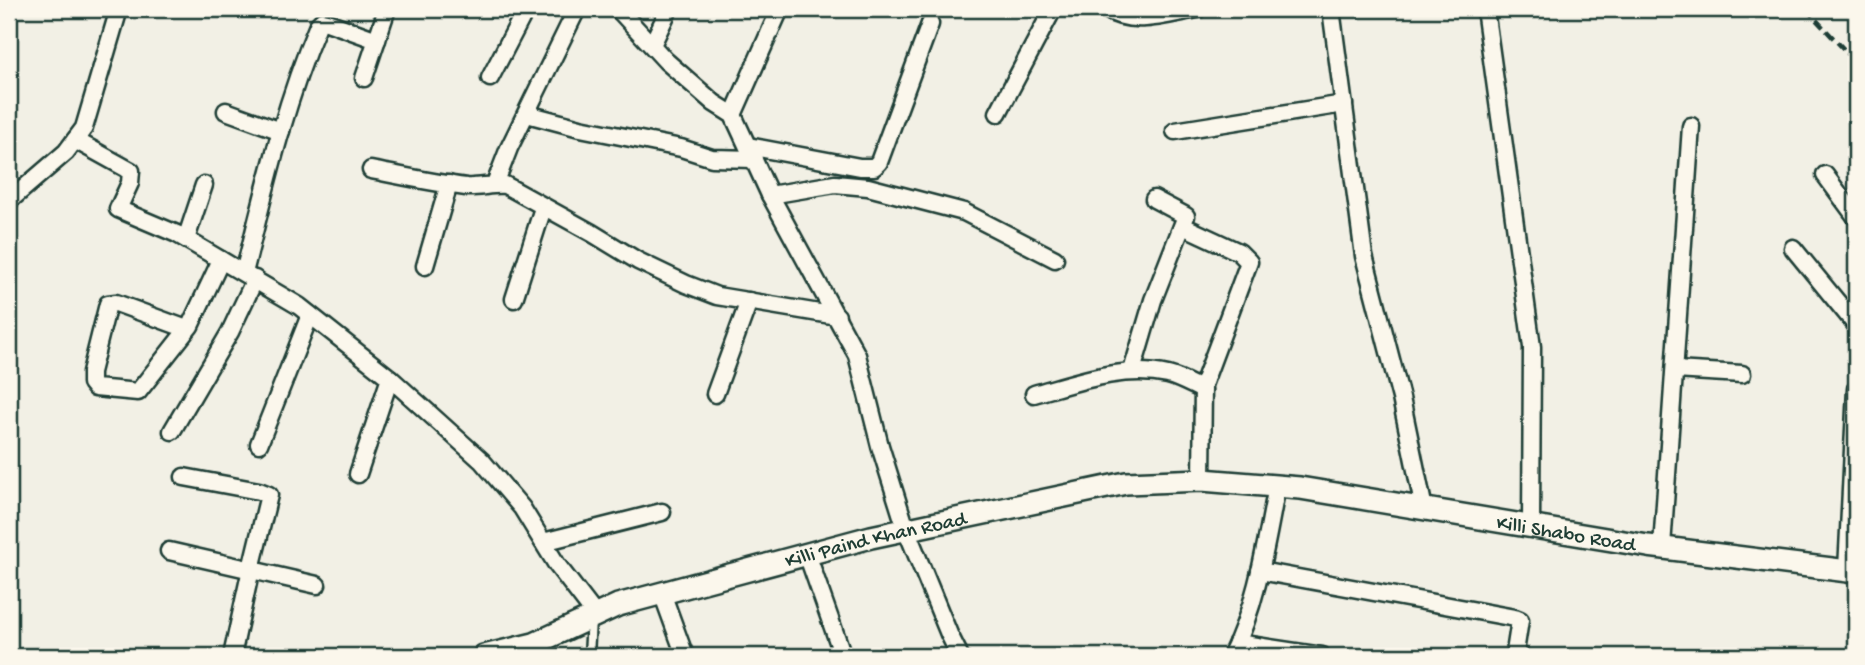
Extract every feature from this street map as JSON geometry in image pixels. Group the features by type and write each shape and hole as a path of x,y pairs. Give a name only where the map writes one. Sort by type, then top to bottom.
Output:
{"street":[{"path":"9,201 66,152 84,128 119,9"},
{"path":"364,78 387,9"},
{"path":"490,78 526,9"},
{"path":"495,184 509,148 577,9"},
{"path":"618,9 714,103 733,115 770,195 858,355 880,446 906,529 960,656"},
{"path":"652,45 669,9"},
{"path":"733,115 780,9"},
{"path":"998,113 1053,9"},
{"path":"1106,9 1118,17 1146,18 1198,9"},
{"path":"1331,9 1364,256 1401,398 1424,509"},
{"path":"1485,9 1532,347 1531,528"},
{"path":"172,431 230,332 249,276 281,131 302,63 318,25 322,21 327,22 377,40"},
{"path":"527,114 591,131 681,148 712,158 751,152 874,167 879,162 930,24"},
{"path":"1175,131 1343,104"},
{"path":"226,111 281,131"},
{"path":"1662,547 1691,126"},
{"path":"75,140 131,170 130,183 118,209 186,239 310,315 390,378 482,461 522,508 594,618"},
{"path":"371,170 480,188 495,184 505,186 638,261 686,284 717,296 838,316"},
{"path":"1825,175 1856,217"},
{"path":"425,266 449,184"},
{"path":"770,195 835,184 868,187 964,212 1055,259"},
{"path":"186,239 204,185"},
{"path":"1132,371 1153,300 1186,216 1154,200"},
{"path":"514,299 543,208"},
{"path":"1183,226 1239,252 1249,262 1203,390 1202,480"},
{"path":"1793,248 1856,325"},
{"path":"187,329 116,303 108,304 91,373 91,383 94,388 138,392 187,329 221,260"},
{"path":"715,394 748,301"},
{"path":"259,444 310,315"},
{"path":"1675,370 1742,374"},
{"path":"1034,394 1087,379 1132,371 1169,375 1203,390"},
{"path":"358,474 390,378"},
{"path":"1852,571 1856,389"},
{"path":"184,477 269,495 233,656"},
{"name":"Killi Paind Khan Road","path":"484,656 534,644 618,605 906,529 1126,483 1202,480 1277,486"},
{"path":"1277,486 1260,571 1234,650 1322,656"},
{"name":"Killi Shabo Road","path":"1277,486 1531,528 1852,571"},
{"path":"543,542 663,512"},
{"path":"169,551 317,585"},
{"path":"807,554 843,656"},
{"path":"1260,571 1515,618 1520,620 1515,652 1521,656"},
{"path":"662,593 685,656"}],"lane":[{"path":"589,656 594,618"}],"railway":[{"path":"1806,9 1856,62"}]}
